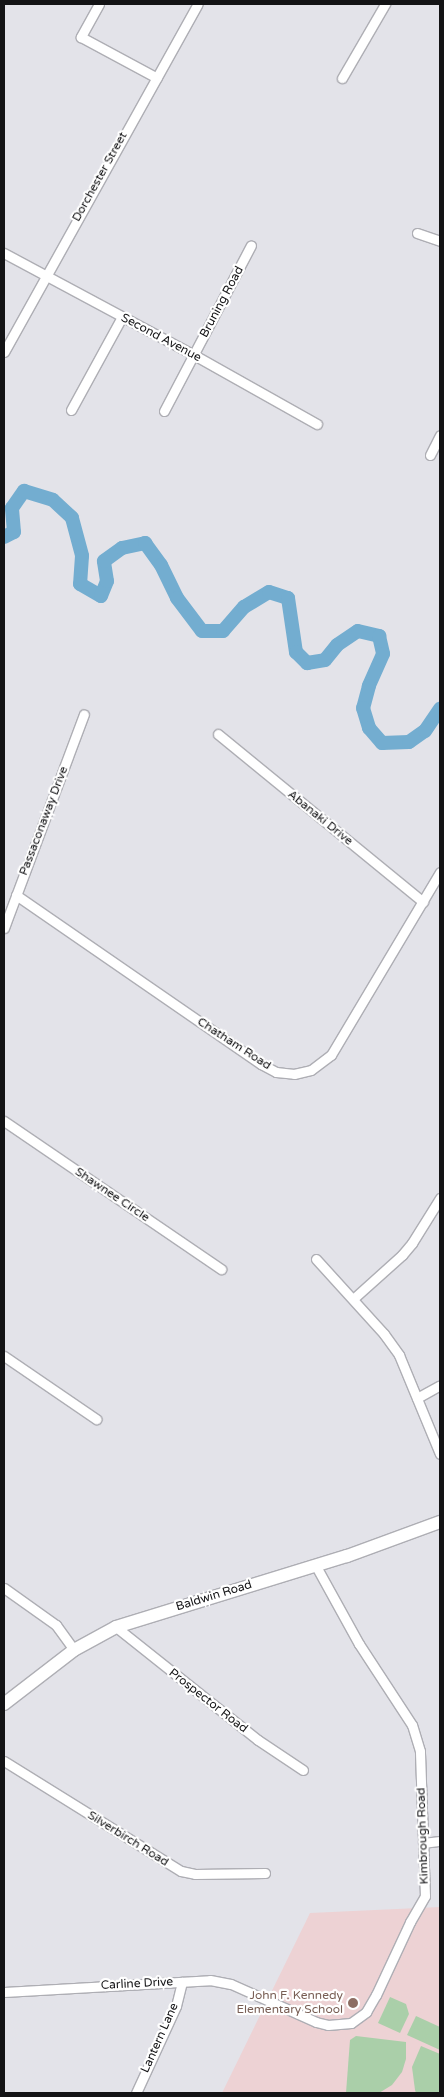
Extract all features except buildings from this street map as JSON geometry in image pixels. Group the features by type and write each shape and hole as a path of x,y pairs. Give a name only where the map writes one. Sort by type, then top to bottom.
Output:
{"street":[{"path":"99,4 81,37 156,78"},
{"name":"Dorchester Street","path":"4,352 198,4"},
{"path":"342,78 385,4"},
{"path":"417,233 440,241"},
{"name":"Bruning Road","path":"164,411 251,245"},
{"name":"Second Avenue","path":"4,253 194,355 316,424"},
{"path":"71,410 122,317"},
{"path":"430,455 440,435"},
{"name":"Passaconaway Drive","path":"4,928 84,714"},
{"name":"Abanaki Drive","path":"218,734 423,902"},
{"name":"Chatham Road","path":"16,895 261,1064 276,1072 294,1074 310,1070 332,1055 440,872"},
{"name":"Shawnee Circle","path":"4,1121 221,1269"},
{"path":"353,1299 402,1255 412,1243 440,1198"},
{"path":"316,1259 353,1299 398,1355 440,1454"},
{"path":"4,1356 96,1419"},
{"path":"417,1398 440,1385"},
{"name":"Baldwin Road","path":"4,1704 74,1650 116,1627 384,1544 440,1522"},
{"name":"Kimbrough Road","path":"267,2001 316,2022 332,2026 350,2023 364,2015 376,1995 410,1922 425,1898 420,1755 415,1732 359,1644 316,1566"},
{"path":"4,1588 56,1624 74,1650"},
{"name":"Prospector Road","path":"116,1627 258,1740 303,1770"},
{"name":"Silverbirch Road","path":"4,1761 176,1869 195,1874 265,1872"},
{"path":"423,1843 440,1841"},
{"name":"Carline Drive","path":"4,1992 182,1982 227,1982 267,2001"},
{"name":"Lantern Lane","path":"136,2093 176,2006 182,1982"}],"shaded area":[{"name":"John F. Kennedy Elementary School","path":"440,1907 440,2093 222,2093 310,1913"}],"green space":[{"path":"390,1997 406,2004 409,2014 400,2033 378,2023"},
{"path":"416,2016 440,2027 440,2050 407,2035"},
{"path":"356,2036 406,2042 406,2059 402,2072 392,2085 379,2093 346,2093 350,2040"},
{"path":"421,2046 440,2054 440,2093 416,2093 412,2067"}],"waterway":[{"path":"4,537 14,532 12,508 24,491 53,500 72,518 82,556 80,584 101,596 107,581 104,561 122,548 145,543 161,565 177,598 202,631 223,631 244,607 269,592 288,598 296,652 307,663 325,660 337,645 358,631 379,636 383,654 369,686 363,708 369,728 382,743 409,742 425,731 440,709"}],"place":[{"name":"John F. Kennedy Elementary School","path":"353,2003"}]}
